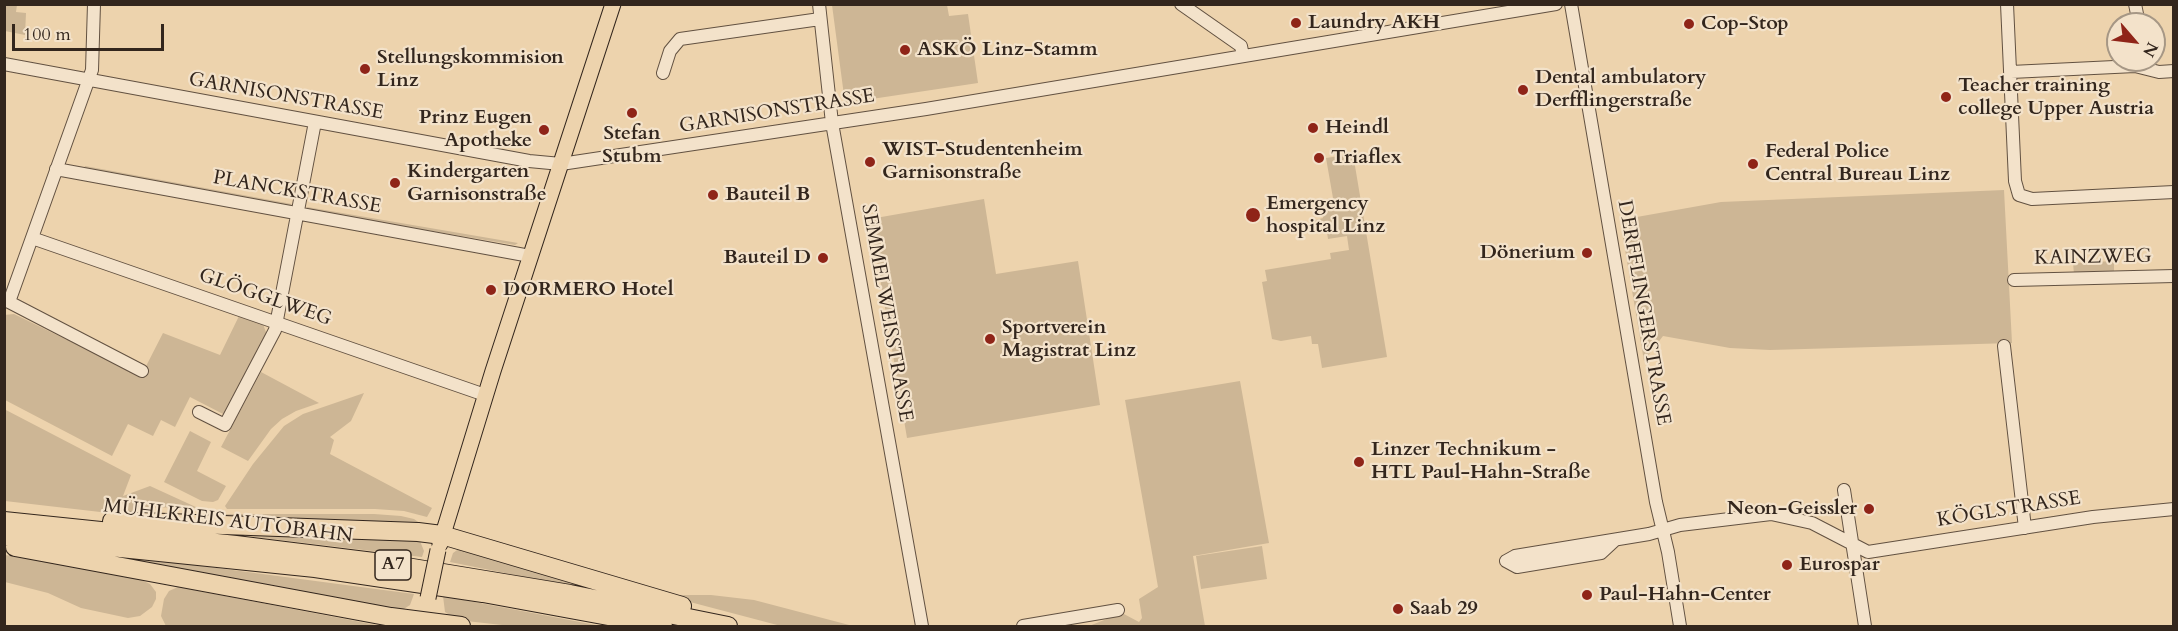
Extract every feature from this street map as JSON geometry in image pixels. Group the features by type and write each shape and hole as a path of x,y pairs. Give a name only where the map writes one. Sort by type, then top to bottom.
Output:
{"highway":[{"name":"MÜHLKREIS AUTOBAHN","path":"4,521 382,563 570,594 728,627"},
{"path":"55,526 94,521 128,521 349,528 440,543 696,609 737,627"},
{"name":"MÜHLKREIS AUTOBAHN","path":"4,536 315,568 483,593 663,627"},
{"path":"4,543 20,549 424,624 461,627"}],"main road":[{"path":"424,624 440,543 485,395 613,4"}],"street":[{"path":"94,4 93,64 89,80 7,303 142,371"},
{"name":"SEMMELWEISSTRASSE","path":"819,4 832,123 922,627"},
{"path":"1181,4 1241,46 1243,56"},
{"name":"GARNISONSTRASSE","path":"4,64 529,161 561,164 832,123 1556,4"},
{"name":"DERFFLINGERSTRASSE","path":"1571,4 1680,627"},
{"path":"2007,4 2015,181 2019,195 2032,199 2174,192"},
{"path":"663,73 670,51 680,39 820,19"},
{"path":"2011,72 2106,67"},
{"path":"200,412 225,425 278,323 315,122"},
{"name":"PLANCKSTRASSE","path":"56,169 531,256"},
{"name":"GLÖGGLWEG","path":"32,238 485,395"},
{"name":"KAINZWEG","path":"2014,280 2174,276"},
{"path":"2004,346 2025,528"},
{"path":"1844,490 1865,627"},
{"name":"KÖGLSTRASSE","path":"1616,539 1601,553 1518,567 1506,561 1515,556 1616,539 1680,525 1771,514 1812,523 1868,552 2025,528 2174,509"},
{"path":"1023,627 1118,610"}],"shaded area":[{"path":"4,5 17,5 16,12 26,13 25,35 5,31"},
{"name":"ASKÖ Linz-Stamm","path":"832,5 947,5 949,16 968,14 978,83 845,103"},
{"path":"1353,154 1387,357 1322,368 1318,344 1312,344 1311,336 1281,341 1272,339 1262,282 1267,281 1265,270 1331,259 1330,253 1349,250 1347,236 1328,239 1326,225 1310,227 1309,222 1323,218 1320,200 1333,198 1326,158"},
{"path":"85,166 292,204 291,206 84,169"},
{"path":"2004,190 2012,343 1770,350 1730,348 1663,336 1644,361 1620,220 1721,202"},
{"name":"Sportverein Magistrat Linz","path":"984,199 996,274 1078,261 1100,405 907,438 870,219"},
{"path":"307,207 518,243 515,245 308,210"},
{"path":"2114,261 2114,272 2074,274 2073,263"},
{"path":"14,314 141,376 163,333 220,355 239,316 263,324 267,335 225,415 190,397 175,427 161,420 153,436 128,424 112,456 5,400 4,315"},
{"path":"261,372 319,403 282,419 271,429 248,461 221,447"},
{"path":"1240,381 1269,543 1193,556 1205,626 1089,626 1122,613 1139,622 1142,618 1139,599 1158,587 1125,400"},
{"path":"364,393 351,421 330,437 334,440 330,454 432,508 427,517 404,511 375,509 227,509 225,506 253,464 284,426 303,414"},
{"path":"4,409 131,475 123,496 150,486 198,508 136,507 135,512 109,513 5,501"},
{"path":"190,431 211,442 197,471 226,486 218,500 213,502 202,501 164,482"},
{"path":"138,514 374,514 401,516 414,519 421,524"},
{"path":"136,527 420,541 424,551 422,557 247,536"},
{"path":"1262,546 1267,579 1201,589 1196,556"},
{"path":"58,547 414,594 410,605 399,612"},
{"path":"460,548 664,605 450,562 453,553"},
{"path":"5,555 78,565 133,576 150,584 156,592 156,599 152,607 140,616 128,618 81,608 48,593 5,582"},
{"path":"178,587 385,626 166,626 161,616 164,599 169,591"},
{"path":"679,595 711,595 754,600 853,626 781,626 690,602"},
{"path":"443,596 601,626 511,626 457,620 445,612"}],"place":[{"name":"Laundry AKH","path":"1296,23"},
{"name":"Cop-Stop","path":"1689,24"},
{"name":"ASKÖ Linz-Stamm","path":"905,50"},
{"name":"Stellungskommision Linz","path":"365,69"},
{"name":"Dental ambulatory Derfflingerstraße","path":"1523,90"},
{"name":"Teacher training college Upper Austria","path":"1946,97"},
{"name":"Stefan Stubm","path":"632,113"},
{"name":"Heindl","path":"1313,128"},
{"name":"Prinz Eugen Apotheke","path":"544,130"},
{"name":"Triaflex","path":"1319,158"},
{"name":"WIST-Studentenheim Garnisonstraße","path":"870,162"},
{"name":"Federal Police Central Bureau Linz","path":"1753,164"},
{"name":"Kindergarten Garnisonstraße","path":"395,183"},
{"name":"Bauteil B","path":"713,195"},
{"name":"Emergency hospital Linz","path":"1253,215"},
{"name":"Dönerium","path":"1587,253"},
{"name":"Bauteil D","path":"823,258"},
{"name":"DORMERO Hotel","path":"491,290"},
{"name":"Sportverein Magistrat Linz","path":"990,339"},
{"name":"Linzer Technikum - HTL Paul-Hahn-Straße","path":"1359,462"},
{"name":"Neon-Geissler","path":"1869,509"},
{"name":"Eurospar","path":"1787,565"},
{"name":"Paul-Hahn-Center","path":"1587,595"},
{"name":"Saab 29","path":"1398,609"}]}
